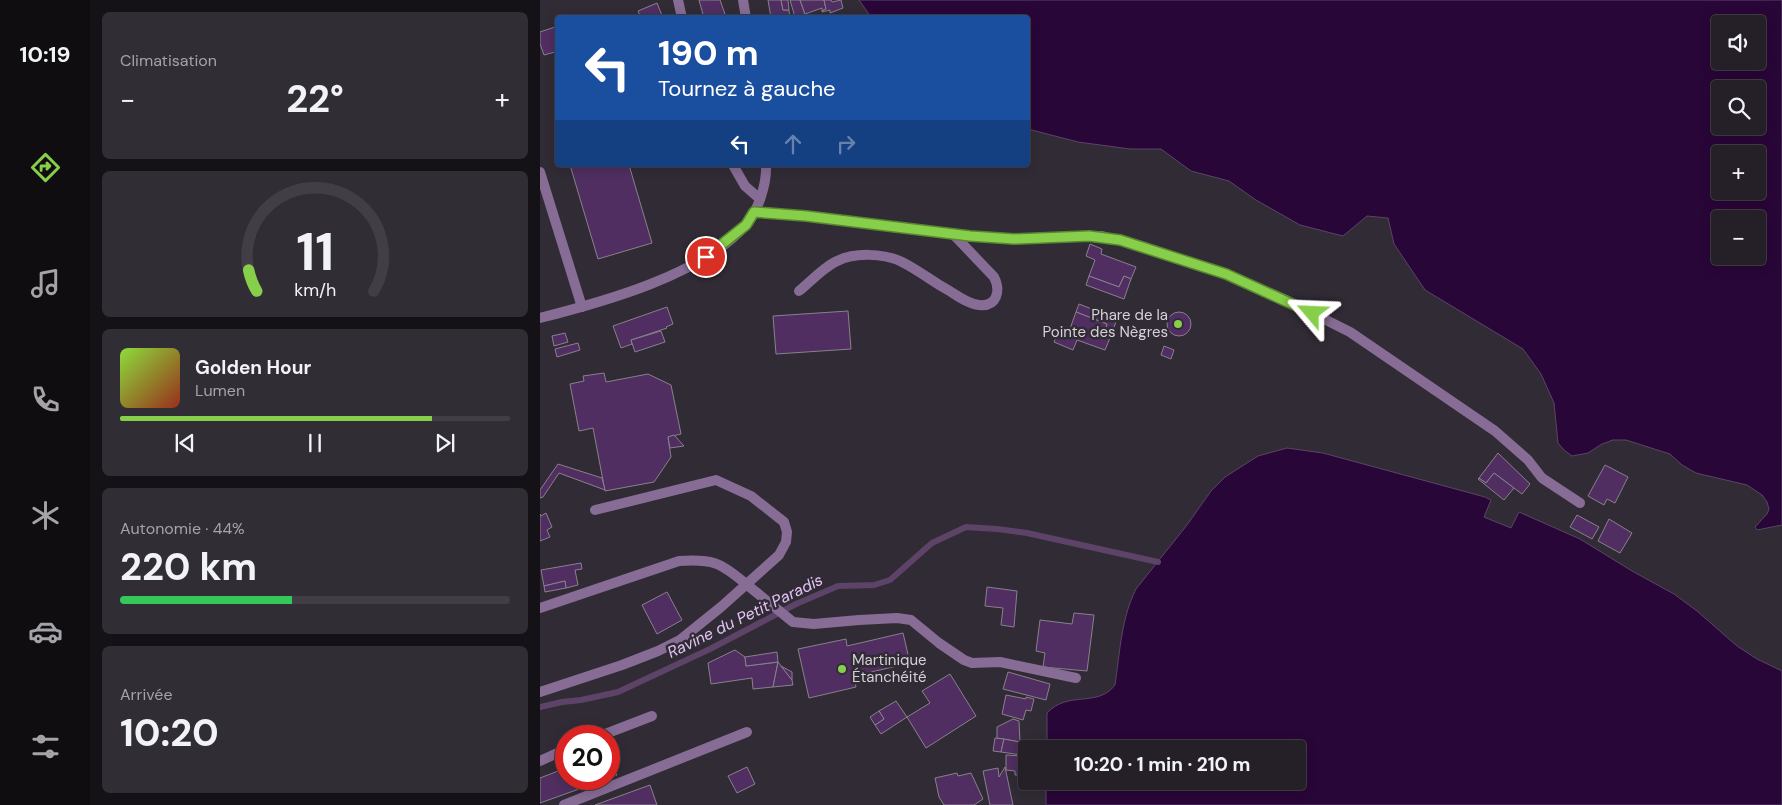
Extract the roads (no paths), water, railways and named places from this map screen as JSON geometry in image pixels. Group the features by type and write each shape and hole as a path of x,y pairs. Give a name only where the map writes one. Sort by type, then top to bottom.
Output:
{"street":[{"path":"678,0 681,15"},
{"path":"742,0 745,15"},
{"path":"734,167 745,186 760,199"},
{"path":"540,318 582,307 670,275 706,257 746,225 760,199 766,167"},
{"path":"540,172 582,307"},
{"path":"754,212 1014,239 1102,236 1138,245 1226,274 1284,299 1350,332 1494,432 1528,460 1542,478 1580,503"},
{"path":"799,291 834,263 848,257 864,255 900,262 972,304 986,305 991,303 996,296 998,288 994,277 954,234"},
{"path":"540,692 622,665 670,646 687,634 779,555 786,542 788,532 784,522 751,496 716,480 595,510"},
{"path":"540,608 679,560 702,560 716,563 729,569 793,622 814,624 897,618 911,620 939,643 964,660 972,663 1000,662 1076,678"},
{"path":"620,728 652,716"},
{"path":"564,805 747,732"},
{"path":"540,761 555,754"}],"waterway":[{"name":"Ravine du Petit Paradis","path":"540,707 618,692 710,649 796,604 838,586 874,585 890,580 932,543 966,527 1027,533 1158,562"}],"place":[{"name":"Phare de la Pointe des Nègres","path":"1178,324"},
{"name":"Martinique Étanchéité","path":"842,669"}]}
